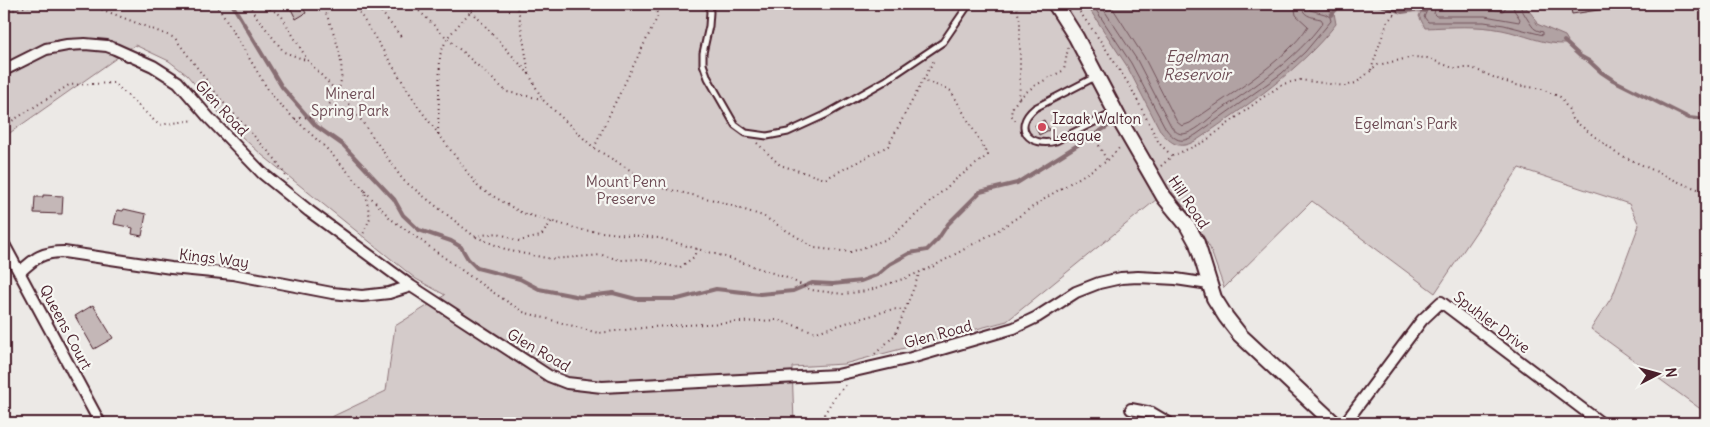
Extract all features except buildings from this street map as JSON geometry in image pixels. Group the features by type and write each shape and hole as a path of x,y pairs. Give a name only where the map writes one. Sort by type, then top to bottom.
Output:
{"street":[{"name":"Hill Road","path":"1054,4 1076,36 1129,137 1164,197 1188,225 1196,242 1214,298 1240,335 1334,423"},
{"name":"Glen Road","path":"4,70 46,49 76,44 107,46 138,58 178,82 209,118 262,173 309,211 411,286 541,371 566,383 602,387 837,375 911,358 1014,328 1037,317 1076,292 1099,283 1120,278 1138,277 1176,279 1209,284"},
{"name":"Queens Court","path":"4,246 20,272 100,423"},
{"name":"Kings Way","path":"20,272 34,258 50,252 64,252 171,268 233,274 332,293 362,296 389,293 411,286"},
{"name":"Spuhler Drive","path":"1345,423 1422,320 1441,302 1601,423"},
{"path":"1131,409 1152,413 1169,423"}],"lane":[{"path":"709,4 710,12 703,53 708,78 735,125 746,133 767,136 788,132 825,115 885,81 943,42 969,4"},
{"path":"1098,76 1035,108 1028,114 1025,120 1025,129 1033,140 1046,144 1116,112"}],"path":[{"path":"214,4 221,11 270,93 328,150 391,219 485,287 524,312 598,333 651,327 777,320 816,332 893,309 904,310"},
{"path":"249,4 284,52 308,61"},
{"path":"261,4 281,15 308,61 354,110 403,180 474,236 510,251 552,259 602,255 620,260 643,259 679,268 694,257 696,248"},
{"path":"295,119 321,115 337,93 341,75 337,42 322,4"},
{"path":"354,4 418,108 479,188 522,213 582,230 658,238 696,248 729,258 800,284 811,290 843,294 867,291 920,272 961,252 997,231 1052,194 1107,161 1129,137"},
{"path":"375,4 403,39"},
{"path":"412,4 508,92 542,99"},
{"path":"465,4 529,74 542,99 594,148 658,187 714,200 763,216 815,248 851,252 890,238 956,180 988,155 950,91 923,80"},
{"path":"438,134 440,55 447,38 478,4"},
{"path":"515,4 520,14 529,74"},
{"path":"594,148 658,16 654,4"},
{"path":"1016,4 1020,22 1019,98"},
{"path":"1074,4 1102,43 1130,88 1159,143 1172,156"},
{"path":"1371,70 1387,22 1404,4"},
{"path":"1025,129 1013,119 1011,115 1012,108 1019,98 1034,86 1064,70 1068,46 1076,36"},
{"path":"746,133 780,165 825,179 888,146 943,42"},
{"path":"1153,176 1163,163 1172,156 1204,142 1283,84 1300,80 1345,86 1356,83 1378,65 1413,57 1427,58 1453,68 1472,68 1500,80 1542,89 1560,97 1569,110 1572,119 1616,153 1681,183 1706,192"},
{"path":"4,126 68,85 114,84 158,125 209,118"},
{"path":"1092,130 1107,161"},
{"path":"358,247 370,218 365,191"},
{"path":"474,236 498,233 519,241 541,236 552,221"},
{"path":"819,423 834,398 895,335 920,272"}],"green space":[{"name":"Mount Penn Preserve","path":"4,4 1706,4 1706,413 1591,329 1613,295 1639,225 1629,204 1519,168 1435,293 1312,201 1224,288 1210,248 1194,220 1172,192 1157,199 1007,321 844,364 792,367 794,423 319,423 386,391 395,326 445,295 416,279 262,155 231,127 187,75 169,61 135,45 4,137"}],"water":[{"name":"Egelman Reservoir","path":"1086,4 1308,4 1334,13 1336,24 1306,57 1273,86 1200,138 1189,144 1179,145 1175,144 1161,132 1127,66"},
{"path":"1428,4 1523,4 1534,17 1537,24 1565,36 1568,41 1566,44 1550,43 1483,27 1425,28 1419,16 1423,8"}],"waterway":[{"path":"232,4 282,87 316,126 343,145 394,199 403,215 419,230 451,241 461,247 468,259 477,268 520,279 539,289 580,297 613,293 636,299 678,299 716,289 760,294 793,291 812,283 833,284 861,281 877,275 890,264 910,253 927,250 938,239 948,224 980,192 1017,183 1113,123"},
{"path":"1331,15 1341,4"},
{"path":"1378,4 1402,12 1425,11"},
{"path":"1564,41 1580,56 1613,80 1689,118 1706,120"}],"place":[{"name":"Izaak Walton League","path":"1042,127"}],"park label":[{"name":"Mineral Spring Park","path":"350,102"},
{"name":"Egelman's Park","path":"1406,123"}]}
